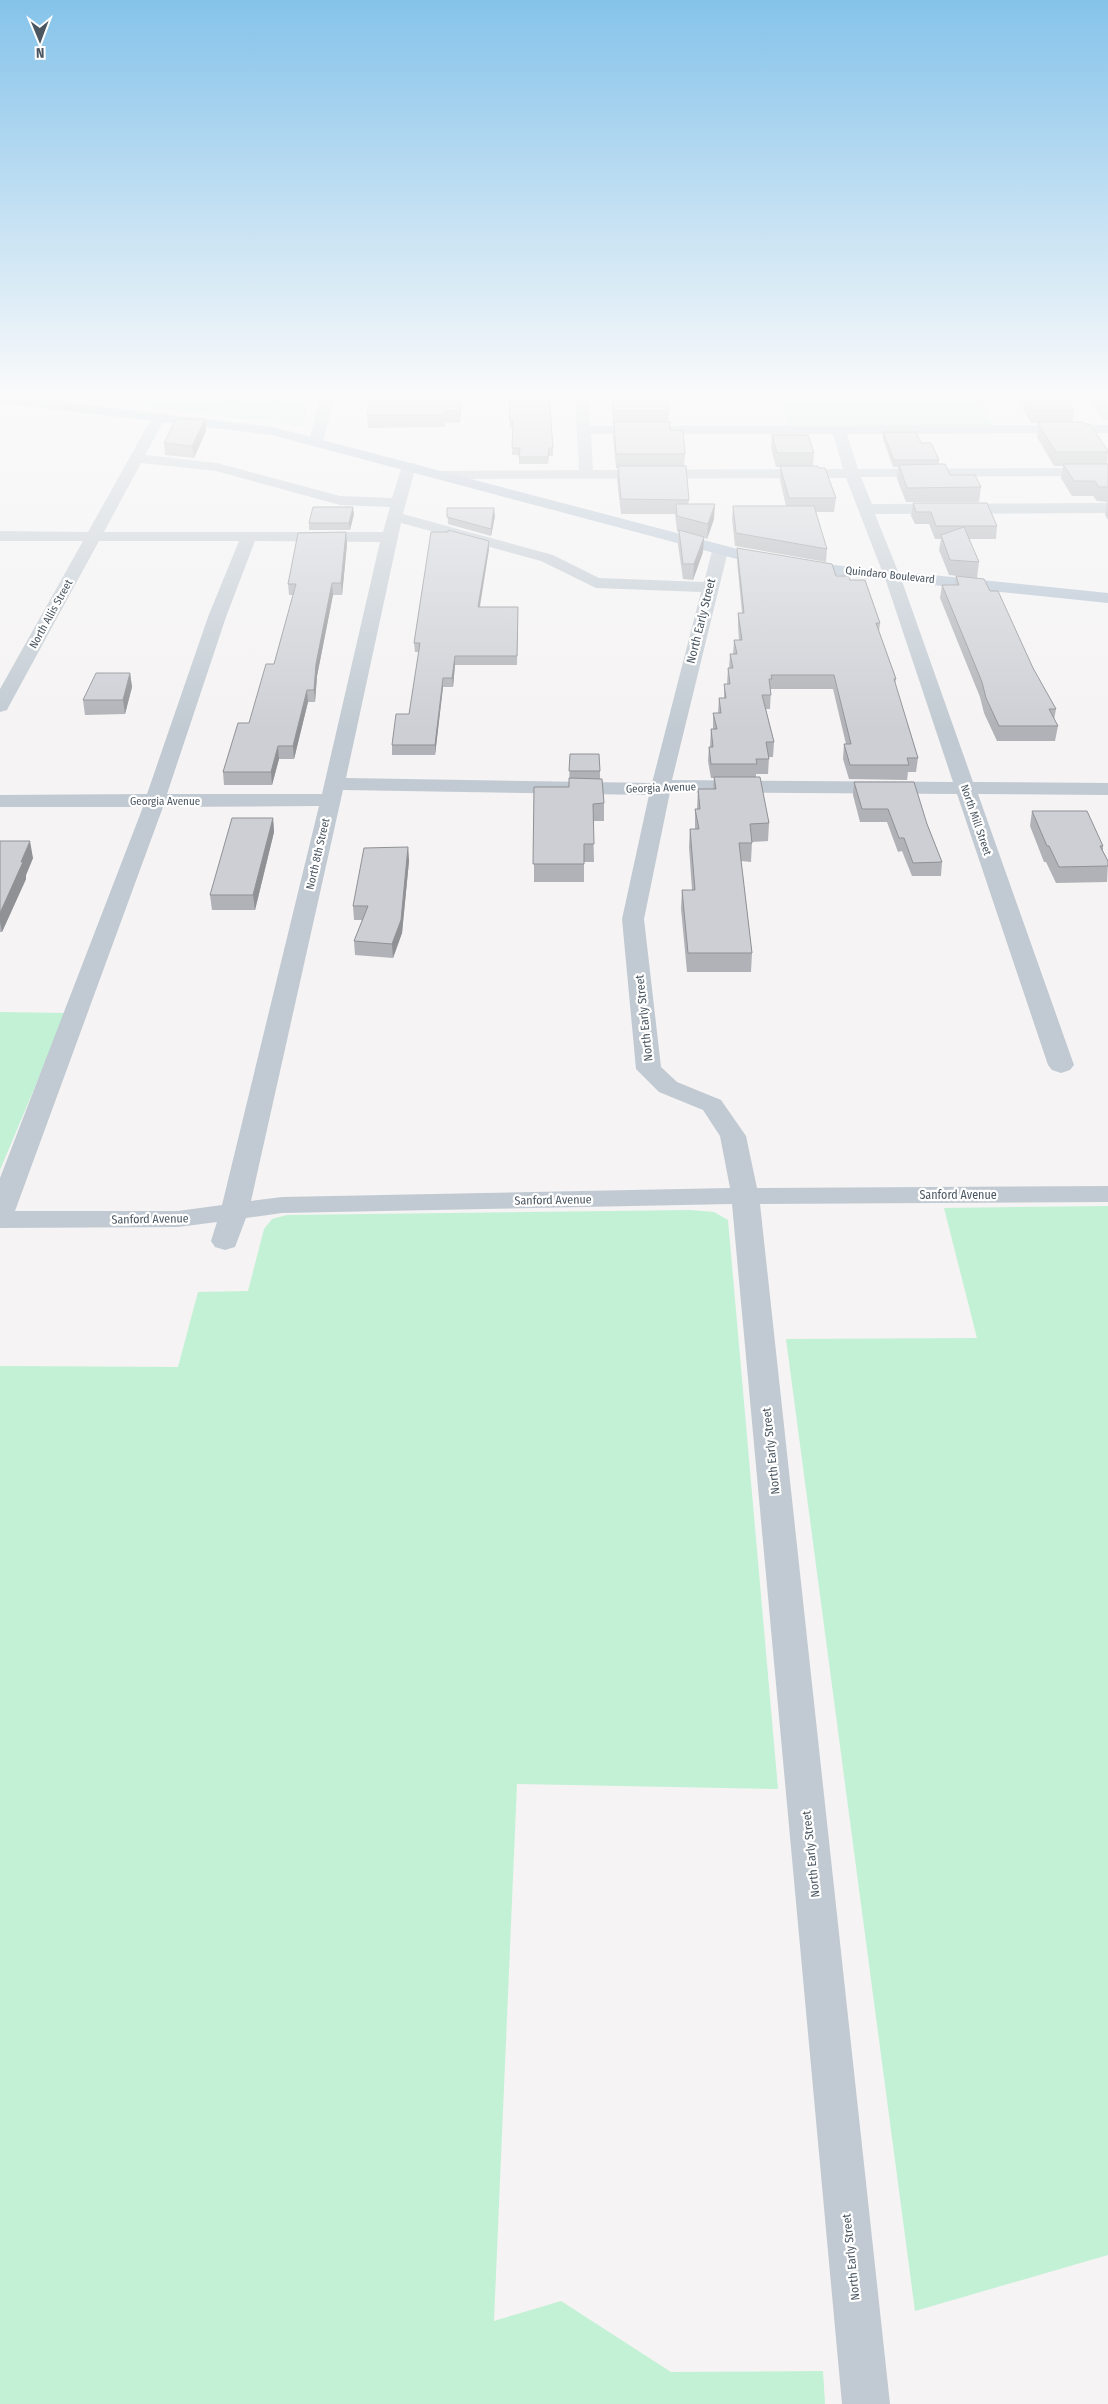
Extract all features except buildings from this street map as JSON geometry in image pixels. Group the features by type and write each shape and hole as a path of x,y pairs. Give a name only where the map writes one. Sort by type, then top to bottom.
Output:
{"main road":[{"name":"Quindaro Boulevard","path":"556,506 720,551 805,567 1108,598"}],"street":[{"name":"North Allis Street","path":"0,706 110,506"},
{"path":"375,506 397,510 547,558 596,583 710,587"},
{"name":"North 8th Street","path":"226,1241 332,792 389,537 398,506"},
{"name":"North Mill Street","path":"865,506 892,575 1062,1066"},
{"path":"866,509 1108,508"},
{"path":"0,536 389,537"},
{"path":"0,1214 155,801 217,617 249,536"},
{"name":"North Early Street","path":"720,551 671,739 634,919 649,1069 668,1087 712,1105 734,1136 745,1196 866,2404"},
{"name":"Georgia Avenue","path":"0,801 155,801 332,792 646,790 662,786 965,789 1108,788"},
{"name":"Sanford Avenue","path":"0,1220 178,1219 234,1213 282,1205 745,1196 1108,1194"}],"green space":[{"path":"0,1012 66,1013 0,1170"},
{"path":"1108,1206 1108,2255 915,2311 786,1339 977,1338 944,1208"},
{"path":"690,1210 714,1212 728,1220 778,1789 517,1784 494,2321 561,2301 671,2372 823,2371 825,2404 0,2404 0,1366 178,1367 198,1292 248,1291 264,1229 272,1219 287,1215"}]}
